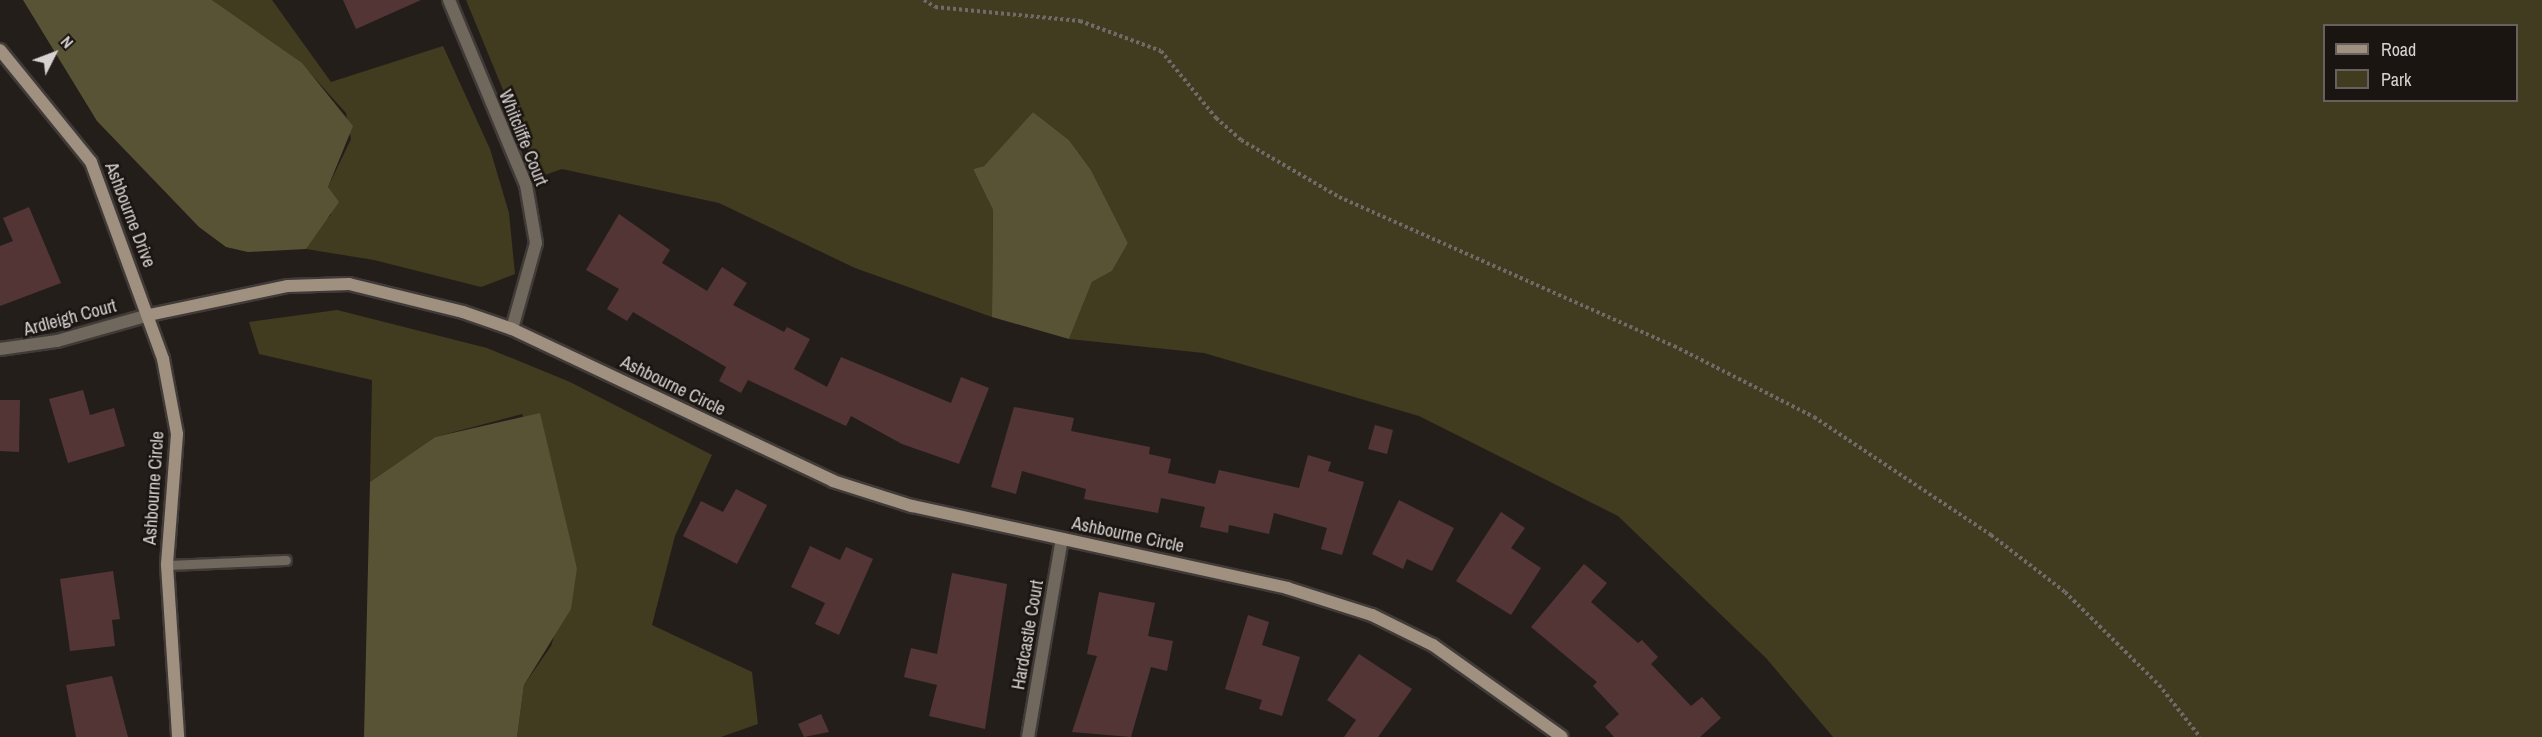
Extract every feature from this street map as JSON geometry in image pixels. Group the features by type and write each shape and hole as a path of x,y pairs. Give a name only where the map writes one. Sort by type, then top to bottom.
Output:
{"street":[{"name":"Whitcliffe Court","path":"449,0 526,185 536,243 512,329"},
{"name":"Ashbourne Drive","path":"0,50 91,162 149,315"},
{"name":"Ashbourne Circle","path":"178,737 167,565 177,434 149,315 288,286 349,284 512,329 833,481 912,506 1287,588 1372,615 1433,645 1562,737"},
{"name":"Ardleigh Court","path":"0,349 57,341 149,315"},
{"name":"Hardcastle Court","path":"1028,737 1062,539"}],"lane":[{"path":"167,565 285,560"}],"path":[{"path":"924,0 935,7 1080,21 1161,51 1216,118 1241,140 1339,197 1674,346 1814,417 1982,528 2065,592 2151,677 2200,737"}],"green space":[{"path":"212,0 272,0 331,82 443,46 490,149 509,213 515,274 481,287 374,260 306,249 313,232 331,215 328,187 351,139 346,113 301,63"},
{"path":"466,0 2542,0 2542,737 1833,737 1766,658 1618,516 1419,416 1204,353 1069,339 1092,282 1112,271 1128,243 1091,170 1069,140 1033,112 984,166 973,169 993,210 992,317 855,268 719,203 562,169 539,177"},
{"path":"337,310 487,348 570,382 712,455 675,536 652,625 752,672 758,724 721,737 517,737 524,685 551,646 577,568 562,510 522,414 435,437 370,482 372,380 259,354 249,322"}],"shaded area":[{"path":"23,0 212,0 302,63 353,126 328,187 339,202 306,249 248,252 226,247 199,227 97,121"},
{"path":"1033,112 1069,140 1091,170 1128,243 1112,271 1092,282 1069,339 992,317 993,210 973,169 984,166"},
{"path":"540,413 577,568 571,609 524,685 517,737 364,737 370,482 435,437"}],"building":[{"path":"343,0 421,0 356,29"},
{"path":"29,207 61,283 0,306 0,246 13,241 3,218"},
{"path":"619,214 670,250 662,263 707,291 722,267 747,283 733,305 784,332 787,327 810,339 794,369 827,387 841,357 951,403 961,377 989,388 959,464 902,444 851,416 846,426 748,380 741,393 719,381 726,367 633,312 627,321 607,309 619,289 586,270"},
{"path":"83,390 90,415 114,408 125,446 68,463 49,399"},
{"path":"0,400 20,400 19,452 0,451"},
{"path":"1014,407 1074,418 1071,431 1150,447 1149,454 1171,459 1168,473 1215,484 1219,470 1299,488 1308,455 1331,462 1328,471 1364,482 1342,555 1321,549 1327,528 1274,513 1269,534 1229,525 1228,533 1200,527 1205,507 1161,498 1158,513 1084,499 1086,489 1022,471 1016,494 991,487"},
{"path":"1375,425 1393,430 1387,454 1368,449"},
{"path":"736,489 767,505 737,564 683,536 701,501 723,512"},
{"path":"1399,500 1454,528 1432,571 1407,559 1403,569 1372,554"},
{"path":"1501,512 1525,528 1511,548 1541,568 1511,615 1456,581"},
{"path":"810,546 840,560 846,547 873,559 839,635 815,624 825,603 791,587"},
{"path":"1584,564 1607,583 1591,602 1638,643 1642,640 1658,657 1651,664 1691,706 1702,697 1721,718 1700,737 1614,737 1605,727 1619,714 1593,686 1597,682 1531,627"},
{"path":"113,571 120,619 112,620 115,646 70,651 60,579"},
{"path":"952,573 1007,584 985,729 929,716 937,685 904,677 911,648 937,654"},
{"path":"1099,592 1155,603 1148,636 1173,641 1167,671 1151,667 1131,737 1072,732 1097,656 1087,654"},
{"path":"1248,615 1269,622 1262,645 1300,657 1282,716 1259,709 1262,700 1225,689"},
{"path":"1359,654 1412,689 1378,737 1344,737 1356,720 1327,700"},
{"path":"112,676 128,737 76,737 66,685"},
{"path":"821,714 829,732 804,737 798,724"}]}
